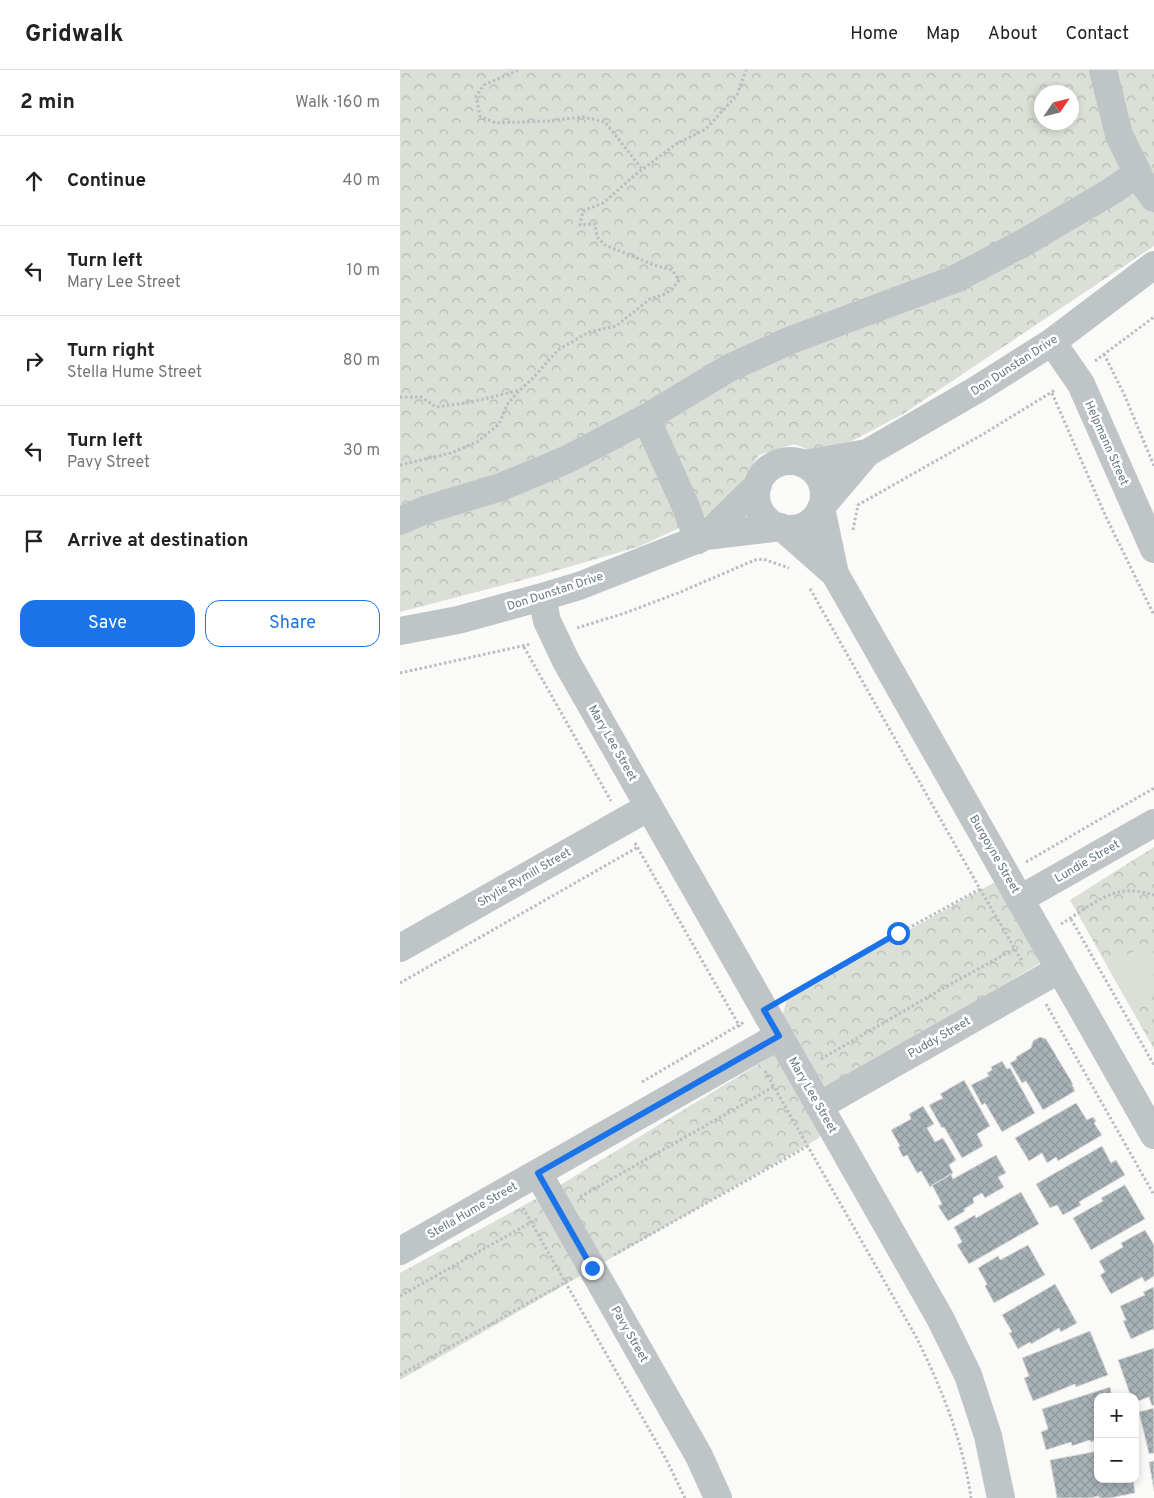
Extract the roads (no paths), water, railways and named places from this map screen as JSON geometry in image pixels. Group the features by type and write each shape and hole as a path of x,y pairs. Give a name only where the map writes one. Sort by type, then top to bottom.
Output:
{"street":[{"path":"1102,70 1120,135 1138,173 1154,198"},
{"path":"400,521 425,510 500,487 560,463 646,418 729,368 791,340 955,279 1033,237 1112,191 1138,173"},
{"name":"Don Dunstan Drive","path":"804,464 867,452 976,390 1052,342 1154,265"},
{"name":"Helpmann Street","path":"1052,342 1081,384 1154,548"},
{"path":"646,418 702,538"},
{"name":"Don Dunstan Drive","path":"822,507 867,452"},
{"path":"785,461 795,461 804,464 812,469 821,482 824,496 822,507 817,516 810,522 792,528 782,527 771,522 758,506 758,485 762,476 776,464 785,461"},
{"name":"Don Dunstan Drive","path":"702,538 758,485"},
{"name":"Burgoyne Street","path":"822,507 822,572"},
{"name":"Don Dunstan Drive","path":"400,632 458,620 579,586 702,538 782,527"},
{"name":"Burgoyne Street","path":"782,527 822,572 1020,899 1154,1135"},
{"name":"Mary Lee Street","path":"542,597 547,622 566,661 940,1318 968,1375 988,1436 1001,1498"},
{"name":"Shylie Rymill Street","path":"400,948 649,807"},
{"name":"Lundie Street","path":"1020,899 1154,823"},
{"name":"Puddy Street","path":"819,1106 1060,969"},
{"name":"Stella Hume Street","path":"400,1251 779,1036"},
{"name":"Pavy Street","path":"538,1173 699,1456 718,1498"}]}
